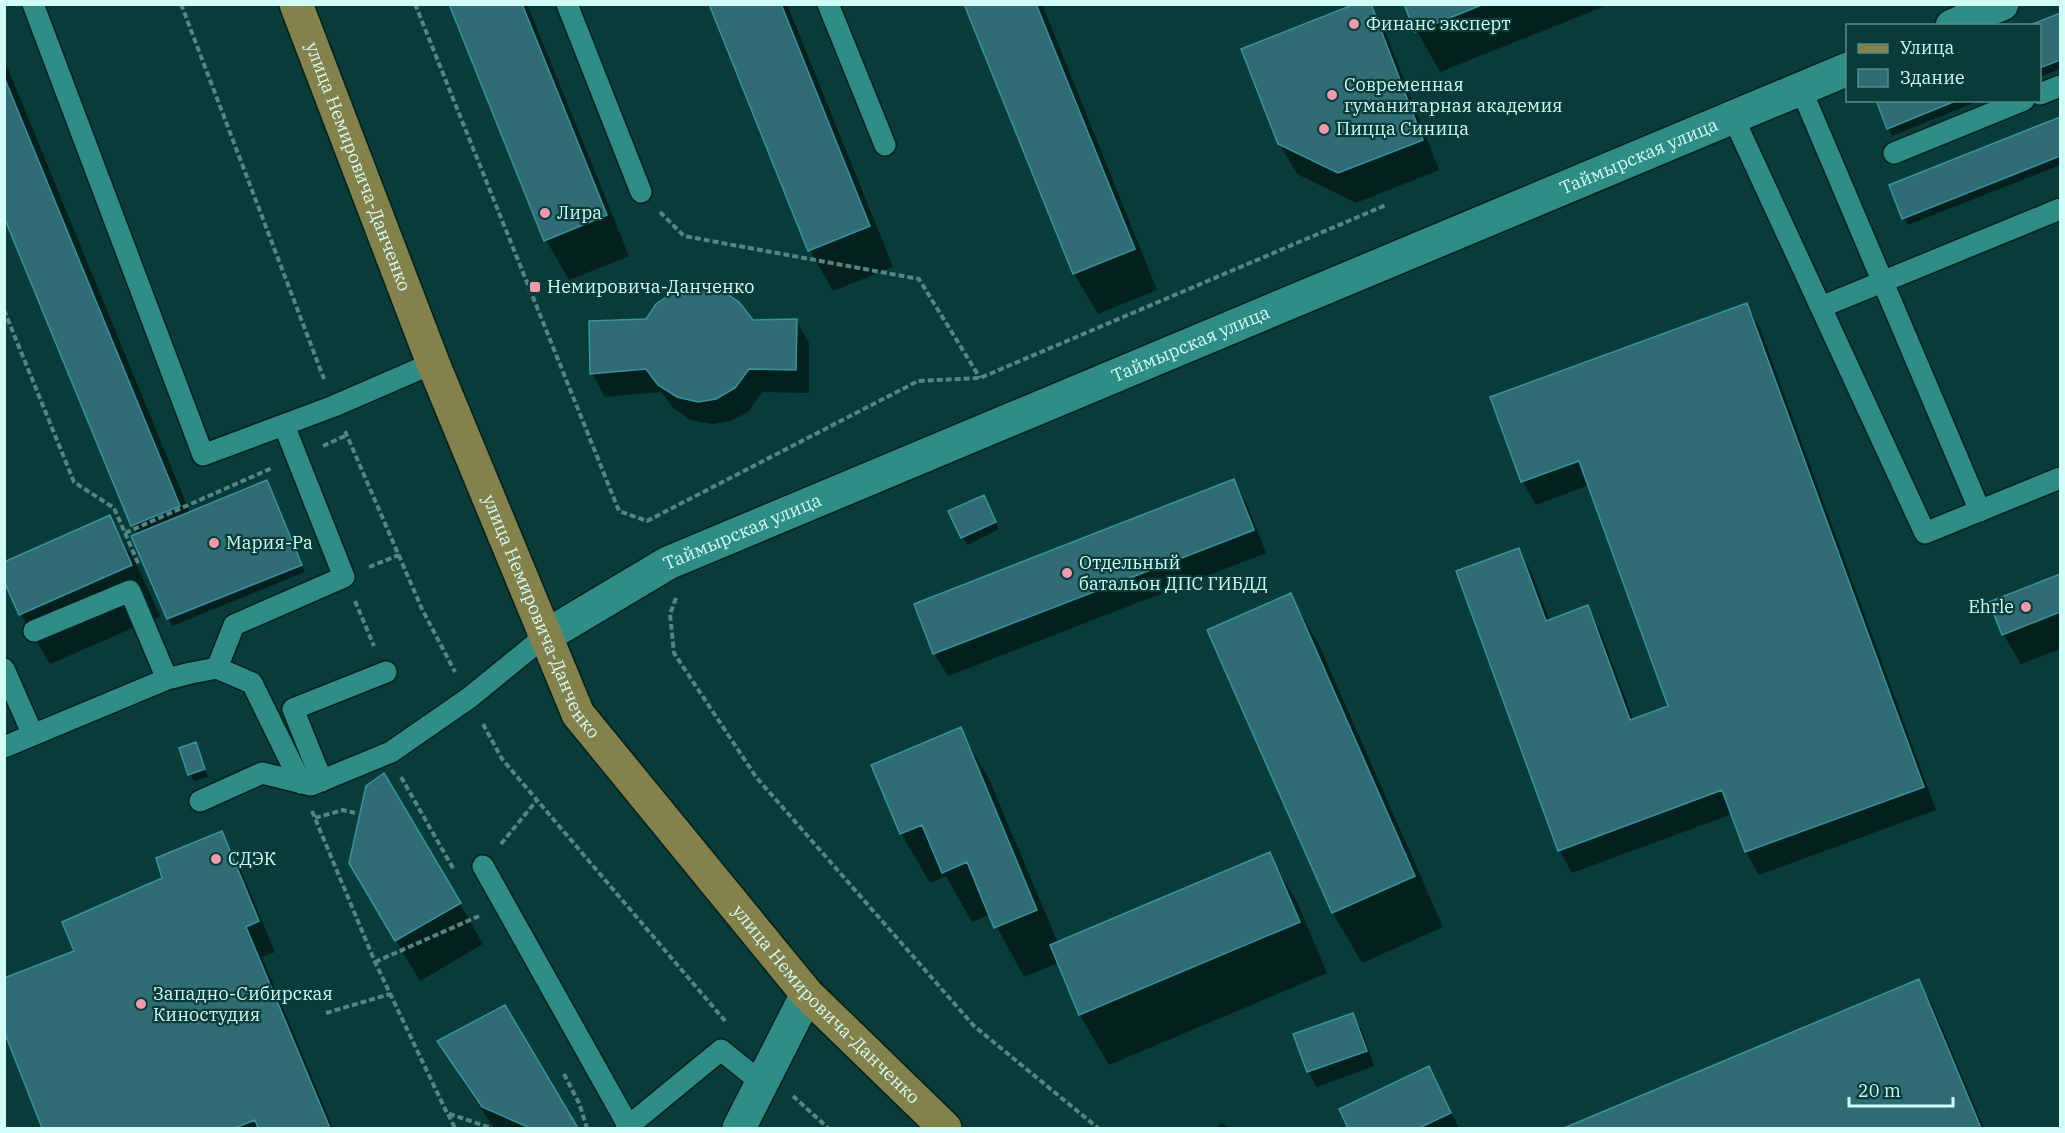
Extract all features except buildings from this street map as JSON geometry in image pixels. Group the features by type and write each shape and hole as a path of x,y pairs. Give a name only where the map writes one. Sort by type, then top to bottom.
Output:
{"main road":[{"name":"улица Немировича-Данченко","path":"296,4 433,363 544,637 578,714 807,994 945,1128"}],"street":[{"path":"1957,24 2002,4"},
{"name":"Таймырская улица","path":"544,637 668,563 1846,70"},
{"path":"739,1128 807,994"}],"lane":[{"path":"33,4 203,455 334,406 433,363"},
{"path":"567,4 641,192"},
{"path":"828,4 885,145"},
{"path":"2041,94 2061,86"},
{"path":"1801,89 1980,511"},
{"path":"1894,153 2019,102"},
{"path":"1733,117 1925,533 2061,478"},
{"path":"1821,307 2061,209"},
{"path":"217,668 234,625 344,577 284,425"},
{"path":"34,631 130,591 167,679"},
{"path":"200,801 262,773 311,785 391,752 469,698 544,637"},
{"path":"4,747 167,679 217,668 252,683 301,783"},
{"path":"4,669 33,735"},
{"path":"322,781 293,709 386,672"},
{"path":"483,866 627,1127 721,1050 765,1078"}],"path":[{"path":"181,4 334,406 422,609 469,698 502,759 730,1027"},
{"path":"415,4 619,511 647,521 918,381 980,378 1386,205"},
{"path":"641,192 684,236 919,279 980,378"},
{"path":"4,310 74,482 114,508 124,533 347,435"},
{"path":"679,590 670,614 674,653 756,777 974,1026 1098,1128"},
{"path":"301,783 375,962 455,1128"},
{"path":"315,818 342,810 355,813"},
{"path":"375,962 480,915"},
{"path":"326,1013 390,994"},
{"path":"765,1078 828,1128"},
{"path":"447,1113 491,1128"}],"place":[{"name":"Финанс эксперт","path":"1354,24"},
{"name":"Современная гуманитарная академия","path":"1332,95"},
{"name":"Пицца Синица","path":"1324,129"},
{"name":"Лира","path":"545,213"},
{"name":"Немировича-Данченко","path":"535,287"},
{"name":"Мария-Ра","path":"214,543"},
{"name":"Отдельный батальон ДПС ГИБДД","path":"1067,573"},
{"name":"Ehrle","path":"2026,607"},
{"name":"СДЭК","path":"216,859"},
{"name":"Западно-Сибирская Киностудия","path":"141,1004"}]}
